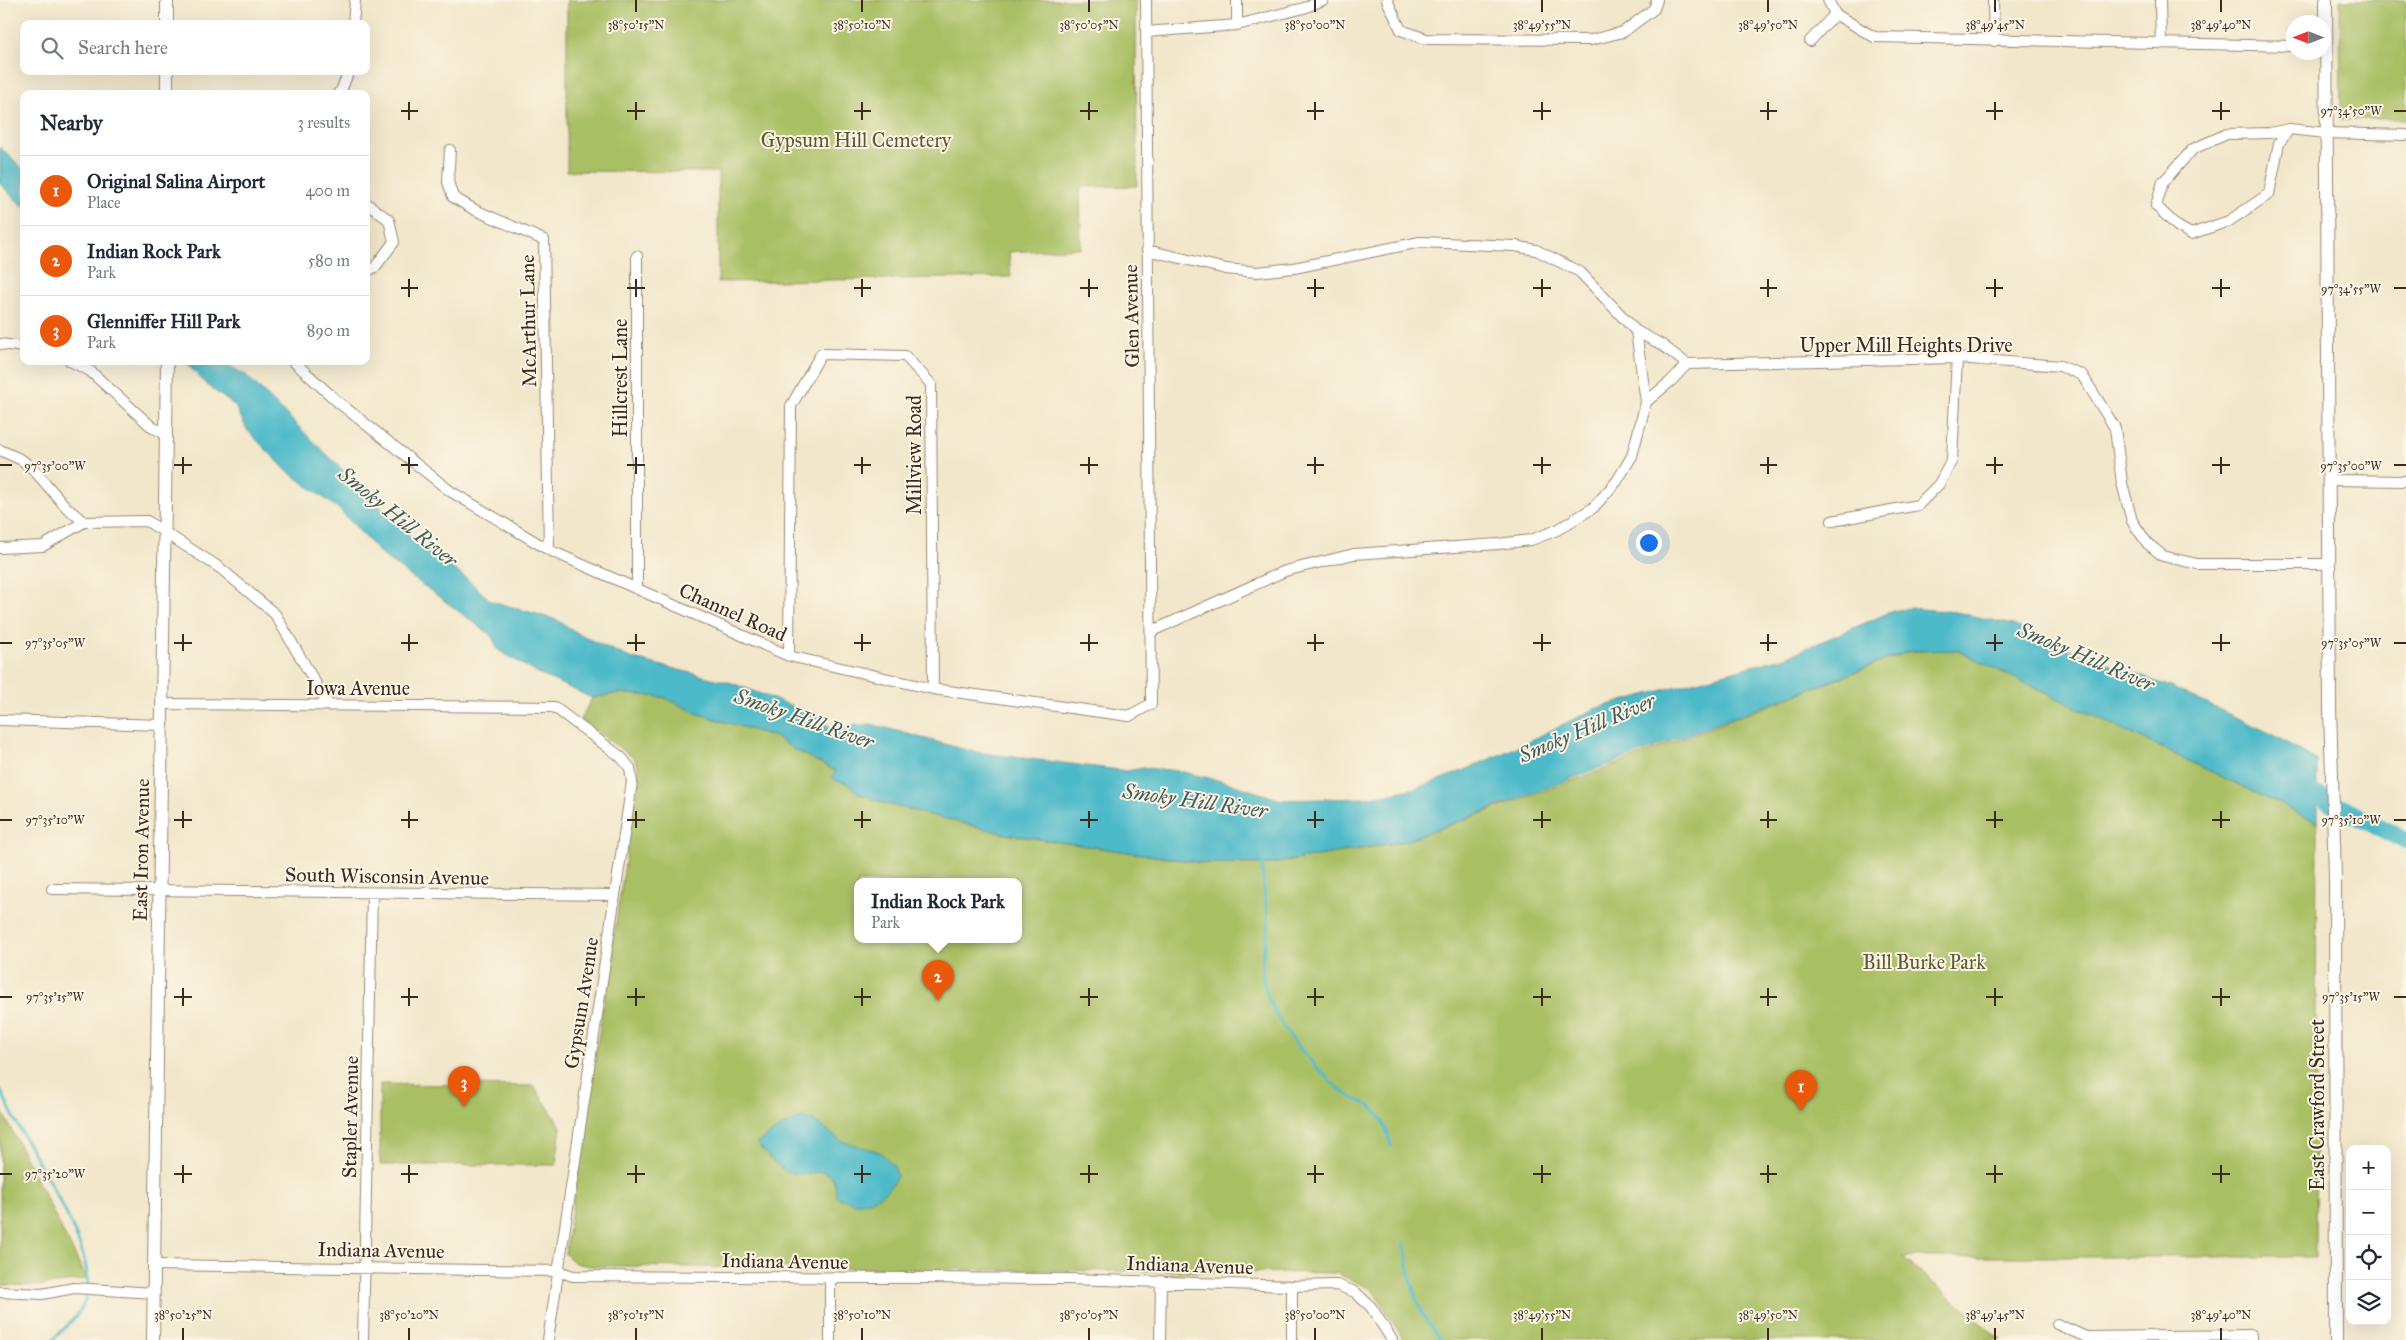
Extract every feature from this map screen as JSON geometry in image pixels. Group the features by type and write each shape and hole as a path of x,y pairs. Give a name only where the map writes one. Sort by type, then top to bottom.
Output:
{"street":[{"path":"167,0 167,20"},
{"path":"354,20 355,0"},
{"name":"Glen Avenue","path":"1146,0 1152,631"},
{"path":"1237,0 1237,25"},
{"path":"1146,32 1237,25 1304,8 1323,0"},
{"path":"1387,0 1401,30 1426,39 1591,40 1623,32 1654,9 1657,0"},
{"path":"1828,0 1835,14 1874,37 2286,46"},
{"path":"1993,0 1994,41"},
{"path":"2160,0 2161,44"},
{"name":"East Crawford Street","path":"2326,0 2326,15"},
{"path":"1810,41 1835,14"},
{"name":"East Crawford Street","path":"2325,60 2330,709 2334,876 2336,1340"},
{"path":"167,75 167,90"},
{"path":"341,90 347,75"},
{"path":"2289,129 2279,143 2269,194 2229,221 2190,234 2177,226 2156,206 2163,182 2193,149 2227,134 2270,133 2289,129 2326,133 2406,135"},
{"name":"McArthur Lane","path":"450,150 448,182 453,197 475,210 544,240 549,550"},
{"path":"370,206 389,220 394,242 375,267 370,270"},
{"path":"1147,250 1226,269 1257,272 1294,268 1420,242 1515,246 1536,250 1580,272 1636,331 1662,345 1687,364 1671,381 1646,402"},
{"name":"Hillcrest Lane","path":"637,256 637,589"},
{"path":"1152,631 1286,571 1354,554 1531,540 1558,530 1593,508 1617,481 1632,456 1646,402 1636,331"},
{"path":"0,344 20,346"},
{"name":"Millview Road","path":"789,656 790,406 821,354 904,356 931,384 933,689"},
{"path":"1832,521 1918,505 1939,484 1952,460 1957,358"},
{"name":"Upper Mill Heights Drive","path":"1687,364 1957,358 2060,366 2082,375 2115,428 2122,483 2132,521 2147,543 2163,556 2197,564 2329,564"},
{"path":"78,365 90,371 153,428 166,433"},
{"name":"East Iron Avenue","path":"153,1340 167,365"},
{"name":"Channel Road","path":"297,365 338,402 450,491 549,550 789,656 933,689 1129,716 1151,704 1152,631"},
{"path":"0,450 22,460 33,469 66,507 84,522"},
{"path":"2329,480 2406,481"},
{"path":"0,548 42,546 84,522 147,521 220,568 275,614 329,706"},
{"name":"Iowa Avenue","path":"162,704 554,707"},
{"name":"Gypsum Avenue","path":"548,1340 632,782 630,768 621,756 554,707"},
{"path":"0,720 162,725"},
{"name":"South Wisconsin Avenue","path":"52,889 372,894 615,895"},
{"name":"Stapler Avenue","path":"363,1340 372,894"},
{"name":"Indiana Avenue","path":"154,1265 364,1267 558,1272 572,1276 1160,1281 1292,1286 1337,1285 1355,1292 1371,1307 1392,1340"},
{"path":"830,1279 830,1340"},
{"path":"1160,1281 1160,1340"},
{"path":"1292,1286 1292,1340"},
{"path":"0,1292 42,1294 74,1288 154,1293"},
{"path":"2058,1324 2087,1338 2251,1338"}],"green space":[{"name":"Gypsum Hill Cemetery","path":"567,0 1136,0 1137,186 1080,187 1081,248 1009,252 1011,277 718,282 718,172 567,171"},
{"path":"2340,0 2406,0 2406,119 2341,119"},
{"name":"Bill Burke Park","path":"1956,650 2317,822 2315,1257 1902,1257 2001,1340 1404,1340 1372,1289 1336,1273 589,1266 575,1263 565,1254 638,779 638,767 634,758 580,720 592,698 619,693 663,697 699,714 776,737 795,750 836,771 833,777 837,781 845,782 860,794 887,804 1005,834 1203,863 1270,864 1406,841 1604,769 1910,651"},
{"path":"380,1084 534,1086 561,1127 556,1165 380,1165"},
{"path":"0,1107 87,1279 40,1286 0,1285"}],"water":[{"path":"0,147 20,166 20,204 0,184"},
{"path":"189,365 227,365 246,375 415,541 467,579 491,601 557,620 582,636 630,658 732,683 815,715 828,726 839,730 856,725 871,724 974,752 1127,771 1143,768 1179,771 1222,781 1281,800 1367,798 1417,788 1463,771 1597,708 1786,657 1893,611 1909,608 1956,612 2013,625 2082,655 2168,686 2274,735 2317,761 2317,822 1956,650 1910,651 1406,841 1270,864 1203,863 1005,834 887,804 860,794 845,782 837,781 832,777 836,771 795,750 776,737 699,714 663,697 619,693 592,698 537,673 498,650 491,635 382,555 339,509 286,470 248,431 235,406 207,385"},
{"path":"801,1118 813,1120 841,1141 880,1152 894,1166 897,1177 889,1188 879,1196 862,1203 855,1203 836,1197 835,1184 832,1177 827,1173 796,1174 779,1167 757,1143 783,1126"}],"waterway":[{"name":"Smoky Hill River","path":"2295,784 2406,841"},
{"path":"1263,861 1262,869 1268,926 1262,964 1264,982 1269,999 1287,1032 1325,1076 1341,1091 1370,1106 1375,1111 1382,1121 1391,1146"},
{"path":"0,1089 69,1220 85,1262 88,1281 84,1304 76,1316 53,1340"},
{"path":"1404,1242 1411,1282 1419,1306 1432,1329 1442,1340"}],"place":[{"name":"Indian Rock Park","path":"938,1001"},
{"name":"Glenniffer Hill Park","path":"464,1107"},
{"name":"Original Salina Airport","path":"1801,1111"}]}
